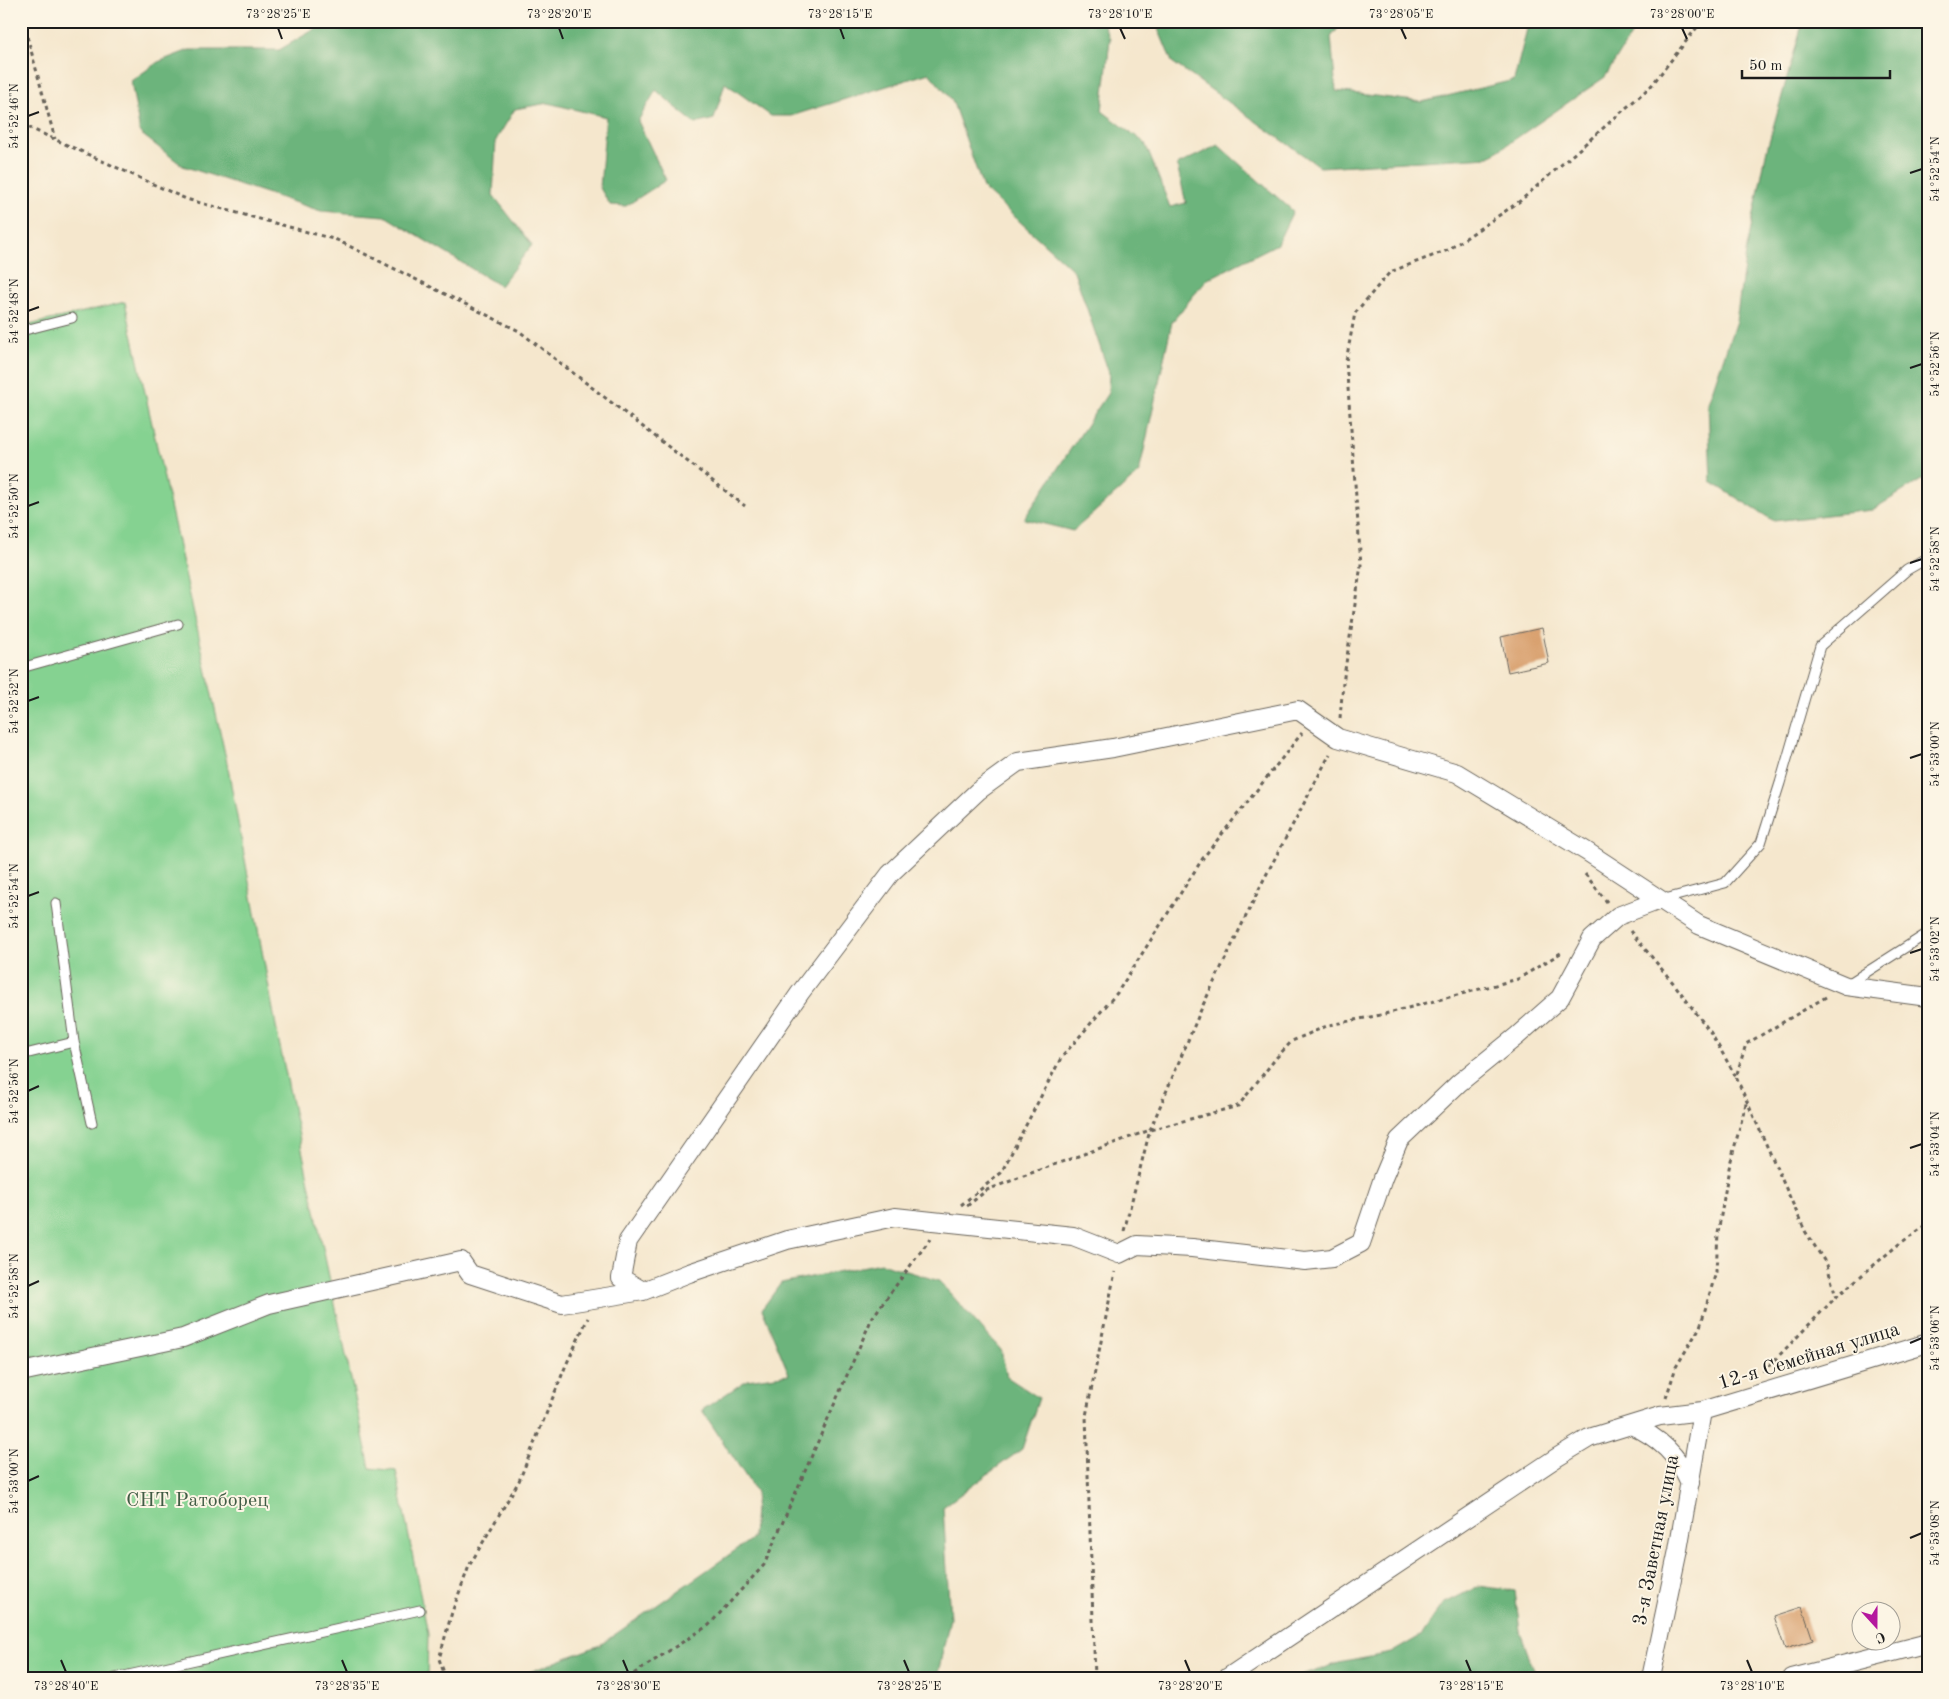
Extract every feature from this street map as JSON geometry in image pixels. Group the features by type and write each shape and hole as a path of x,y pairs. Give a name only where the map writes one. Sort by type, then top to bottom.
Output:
{"street":[{"path":"643,1291 621,1278 628,1241 800,993 890,874 978,791 1018,762 1114,748 1298,710 1338,738 1457,773 1586,852 1698,925 1846,986 1928,996"},
{"path":"21,1372 183,1338 269,1304 461,1261 470,1274 562,1304 643,1291 787,1240 895,1217 1073,1236 1119,1254 1137,1245 1192,1248 1304,1261 1332,1258 1361,1243 1383,1178 1399,1140 1459,1083 1560,998 1592,939 1618,916 1660,900"},
{"name":"12-я Семейная улица","path":"1227,1678 1556,1458 1589,1438 1660,1416 1702,1411 1928,1343"},
{"name":"3-я Заветная улица","path":"1651,1678 1678,1550 1702,1411"},
{"path":"1631,1425 1647,1432 1676,1456 1690,1483"},
{"path":"1792,1678 1928,1643"}],"lane":[{"path":"21,331 72,318"},
{"path":"1660,900 1725,883 1761,843 1820,646 1907,570 1928,558"},
{"path":"21,668 178,624"},
{"path":"56,902 74,1042 92,1123"},
{"path":"1846,986 1928,933"},
{"path":"21,1055 74,1042"},
{"path":"115,1678 420,1610"}],"path":[{"path":"23,21 55,140"},
{"path":"1095,1678 1086,1416 1119,1254 1150,1130 1202,1005 1262,881 1338,738 1343,684 1361,565 1346,361 1355,313 1390,272 1448,250 1520,201 1651,86 1702,21"},
{"path":"21,124 186,199 337,240 519,331 746,506"},
{"path":"1584,872 1618,916 1676,984 1711,1033 1747,1100 1805,1231 1827,1265 1836,1297"},
{"path":"948,1223 987,1190 1150,1130 1238,1106 1292,1040 1329,1025 1381,1015 1518,979 1562,952 1592,939"},
{"path":"1736,1077 1746,1044 1846,986"},
{"path":"1660,1416 1676,1367 1700,1327 1716,1272 1718,1232 1729,1168 1747,1100"},
{"path":"1762,1374 1836,1297 1899,1244 1928,1224"},
{"path":"446,1678 440,1659 452,1612 469,1566 519,1481 566,1365 589,1316"}],"green space":[{"path":"329,21 1102,21 1110,39 1102,111 1145,143 1170,207 1186,203 1177,165 1218,145 1293,211 1277,244 1206,280 1172,322 1139,473 1073,531 1024,519 1108,393 1109,373 1074,271 983,188 952,100 929,73 791,116 771,116 725,83 714,119 695,124 656,90 638,121 666,180 626,206 610,205 600,188 606,117 548,103 515,109 496,140 493,195 532,245 500,286 385,216 321,211 183,166 140,133 131,81 158,62 189,50 279,50"},
{"path":"1155,21 1344,21 1331,37 1336,91 1422,102 1514,80 1527,29 1516,21 1640,21 1605,77 1489,157 1320,167 1172,62"},
{"path":"1803,21 1928,21 1928,476 1872,510 1774,521 1711,482 1708,403 1736,321 1746,253 1767,149"},
{"name":"СНТ Ратоборец","path":"125,302 227,763 279,1042 370,1468 396,1471 428,1634 427,1678 21,1678 21,327"},
{"path":"881,1263 939,1281 1001,1350 1007,1377 1039,1398 1022,1449 943,1507 950,1618 937,1678 514,1678 600,1645 753,1538 756,1492 702,1410 747,1380 789,1374 762,1309 781,1283"},
{"path":"1479,1586 1515,1591 1520,1632 1537,1678 1295,1678 1339,1663 1391,1653 1422,1635 1443,1604"}],"building":[{"path":"1542,628 1549,663 1508,672 1501,637"},
{"path":"1802,1607 1813,1640 1785,1649 1774,1616"}]}
